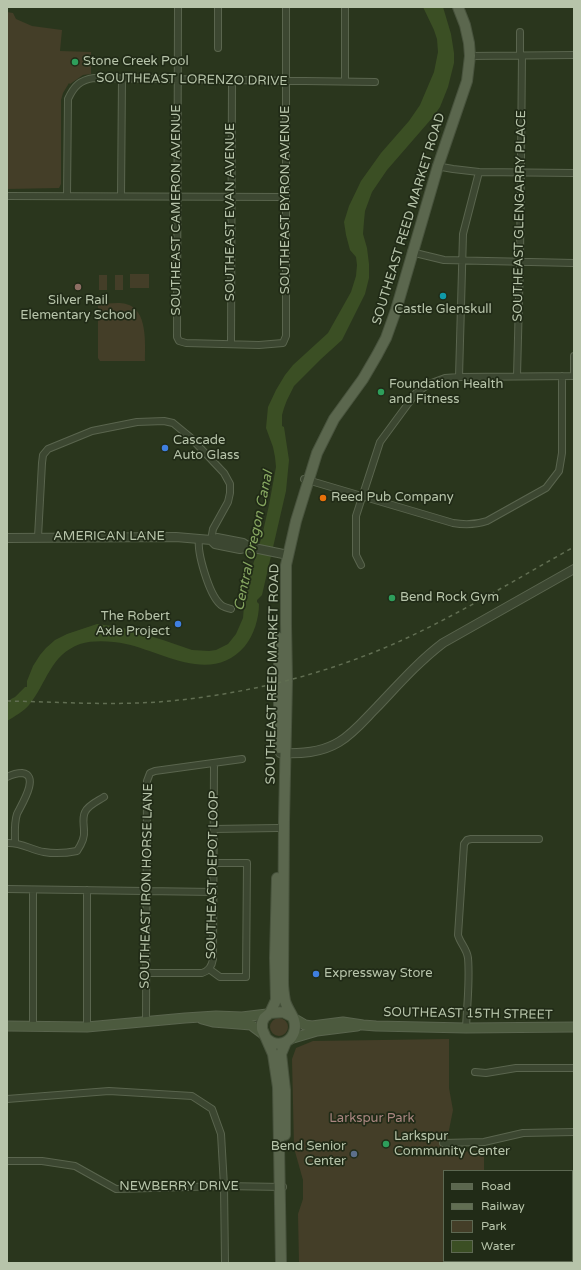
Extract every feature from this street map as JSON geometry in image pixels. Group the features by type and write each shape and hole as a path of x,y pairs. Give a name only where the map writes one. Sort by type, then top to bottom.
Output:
{"main road":[{"name":"SOUTHEAST REED MARKET ROAD","path":"452,7 462,30 468,56"},
{"name":"SOUTHEAST REED MARKET ROAD","path":"282,1263 282,1187 285,1090 281,1054 294,1031 295,1026 285,1000 283,982 284,821 279,582 282,554 306,479 313,450 326,424 356,382 381,337 411,252 468,56 468,34 458,7"},
{"name":"SOUTHEAST REED MARKET ROAD","path":"282,753 278,828 275,958 276,1000 262,1023 265,1036 273,1054 278,1087 286,1263"},
{"name":"SOUTHEAST 15TH STREET","path":"7,1026 87,1027 199,1017 242,1017 283,1012 305,1026 343,1022 363,1025 466,1028 574,1027"},
{"name":"SOUTHEAST 15TH STREET","path":"199,1017 213,1022 251,1025 275,1043 280,1044 317,1031 343,1029 363,1025"}],"street":[{"name":"SOUTHEAST CAMERON AVENUE","path":"178,7 176,332 179,341 186,344 231,344"},
{"path":"218,7 218,48"},
{"name":"SOUTHEAST BYRON AVENUE","path":"231,344 259,345 283,343 286,336 286,7"},
{"path":"345,7 345,81"},
{"name":"SOUTHEAST GLENGARRY PLACE","path":"517,376 521,172 520,32"},
{"path":"468,56 574,55"},
{"name":"SOUTHEAST LORENZO DRIVE","path":"67,196 68,99 73,88 80,81 94,78 122,78 375,82"},
{"path":"121,196 122,78"},
{"name":"SOUTHEAST EVAN AVENUE","path":"231,344 232,80"},
{"path":"435,166 479,172 574,173"},
{"path":"459,377 463,234 479,172"},
{"path":"7,196 286,197"},
{"path":"411,252 438,259 574,263"},
{"path":"362,565 356,555 356,516 380,442 414,394 429,384 445,378 574,376 574,356"},
{"path":"306,479 453,523 464,525 487,522 546,488 559,471 561,461 562,376"},
{"path":"38,538 42,463 43,455 48,449 92,431 137,422 164,421 179,427 190,437 224,472 230,484 228,502 213,529 211,540"},
{"name":"AMERICAN LANE","path":"7,538 176,537 211,540 215,544 240,549 249,547 282,554"},
{"path":"199,539 198,546 205,574 212,592 220,605 231,610"},
{"path":"282,753 314,751 338,742 360,724 419,663 443,643 574,569"},
{"name":"SOUTHEAST IRON HORSE LANE","path":"146,1021 147,781 150,773 155,771 242,759"},
{"name":"SOUTHEAST DEPOT LOOP","path":"146,973 202,973 212,966 214,892 214,764"},
{"path":"7,777 22,773 26,774 29,778 30,784 18,814 15,826 15,842"},
{"path":"7,843 15,842 44,852 66,853 77,851 82,843 85,832 83,824 84,813 91,805 104,797"},
{"path":"214,829 278,828"},
{"path":"466,1028 468,957 458,935 464,844 470,839 539,840"},
{"path":"209,969 220,977 246,977 247,863 214,863"},
{"path":"7,889 214,892"},
{"path":"33,890 33,1026"},
{"path":"87,890 87,1027"},
{"path":"475,1072 486,1073 516,1068 574,1068"},
{"path":"7,1100 108,1091 192,1096 212,1109 221,1134 224,1186 225,1263"},
{"path":"443,1143 484,1142 522,1133 574,1132"},
{"name":"NEWBERRY DRIVE","path":"7,1161 42,1161 75,1166 116,1188 224,1186 282,1187"},
{"path":"557,1263 574,1262"}],"green space":[{"path":"7,12 13,13 16,19 32,26 62,30 60,51 91,52 91,74 83,75 70,84 69,83 61,100 61,184 59,188 7,189"},
{"path":"130,274 149,274 149,288 130,288"},
{"path":"99,275 107,275 107,290 99,290"},
{"path":"115,275 123,275 123,290 115,290"},
{"path":"123,303 133,307 138,313 144,328 145,361 100,361 98,358 98,304"},
{"path":"279,1018 285,1021 288,1027 285,1033 279,1036 273,1033 270,1027 273,1021"},
{"name":"Larkspur Park","path":"449,1039 449,1088 453,1110 448,1135 449,1152 484,1151 484,1170 443,1170 443,1262 451,1263 299,1263 298,1214 303,1199 303,1180 294,1148 292,1059 296,1048 313,1041"}],"water":[{"path":"423,7 443,7 451,34 454,53 454,63 448,87 440,107 433,117 387,170 372,192 365,211 363,234 367,248 369,278 365,294 342,340 294,386 284,408 282,415 282,426 284,427 289,460 286,491 262,595 257,600 259,604 257,621 248,642 232,657 218,663 203,665 187,663 126,644 97,641 80,644 70,649 55,662 29,705 22,712 7,721 7,704 25,687 27,687 27,681 33,666 40,655 55,640 67,634 97,624 120,627 192,650 209,651 216,650 228,644 236,634 243,618 251,571 262,536 276,467 273,447 266,428 268,407 276,390 293,365 328,333 351,292 356,276 357,265 356,257 350,250 344,222 349,206 361,181 381,153 409,121 420,105 434,72 438,52 437,39"}],"railway":[{"path":"7,701 109,703 170,701 232,693 322,671 352,661 430,627 574,547"}],"place":[{"name":"Stone Creek Pool","path":"75,62"},
{"name":"Silver Rail Elementary School","path":"78,287"},
{"name":"Castle Glenskull","path":"443,296"},
{"name":"Foundation Health and Fitness","path":"381,392"},
{"name":"Cascade Auto Glass","path":"165,448"},
{"name":"Reed Pub Company","path":"323,498"},
{"name":"Bend Rock Gym","path":"392,598"},
{"name":"The Robert Axle Project","path":"178,624"},
{"name":"Expressway Store","path":"316,974"},
{"name":"Larkspur Community Center","path":"386,1144"},
{"name":"Bend Senior Center","path":"354,1154"}],"water label":[{"name":"Central Oregon Canal","path":"254,541"}]}
